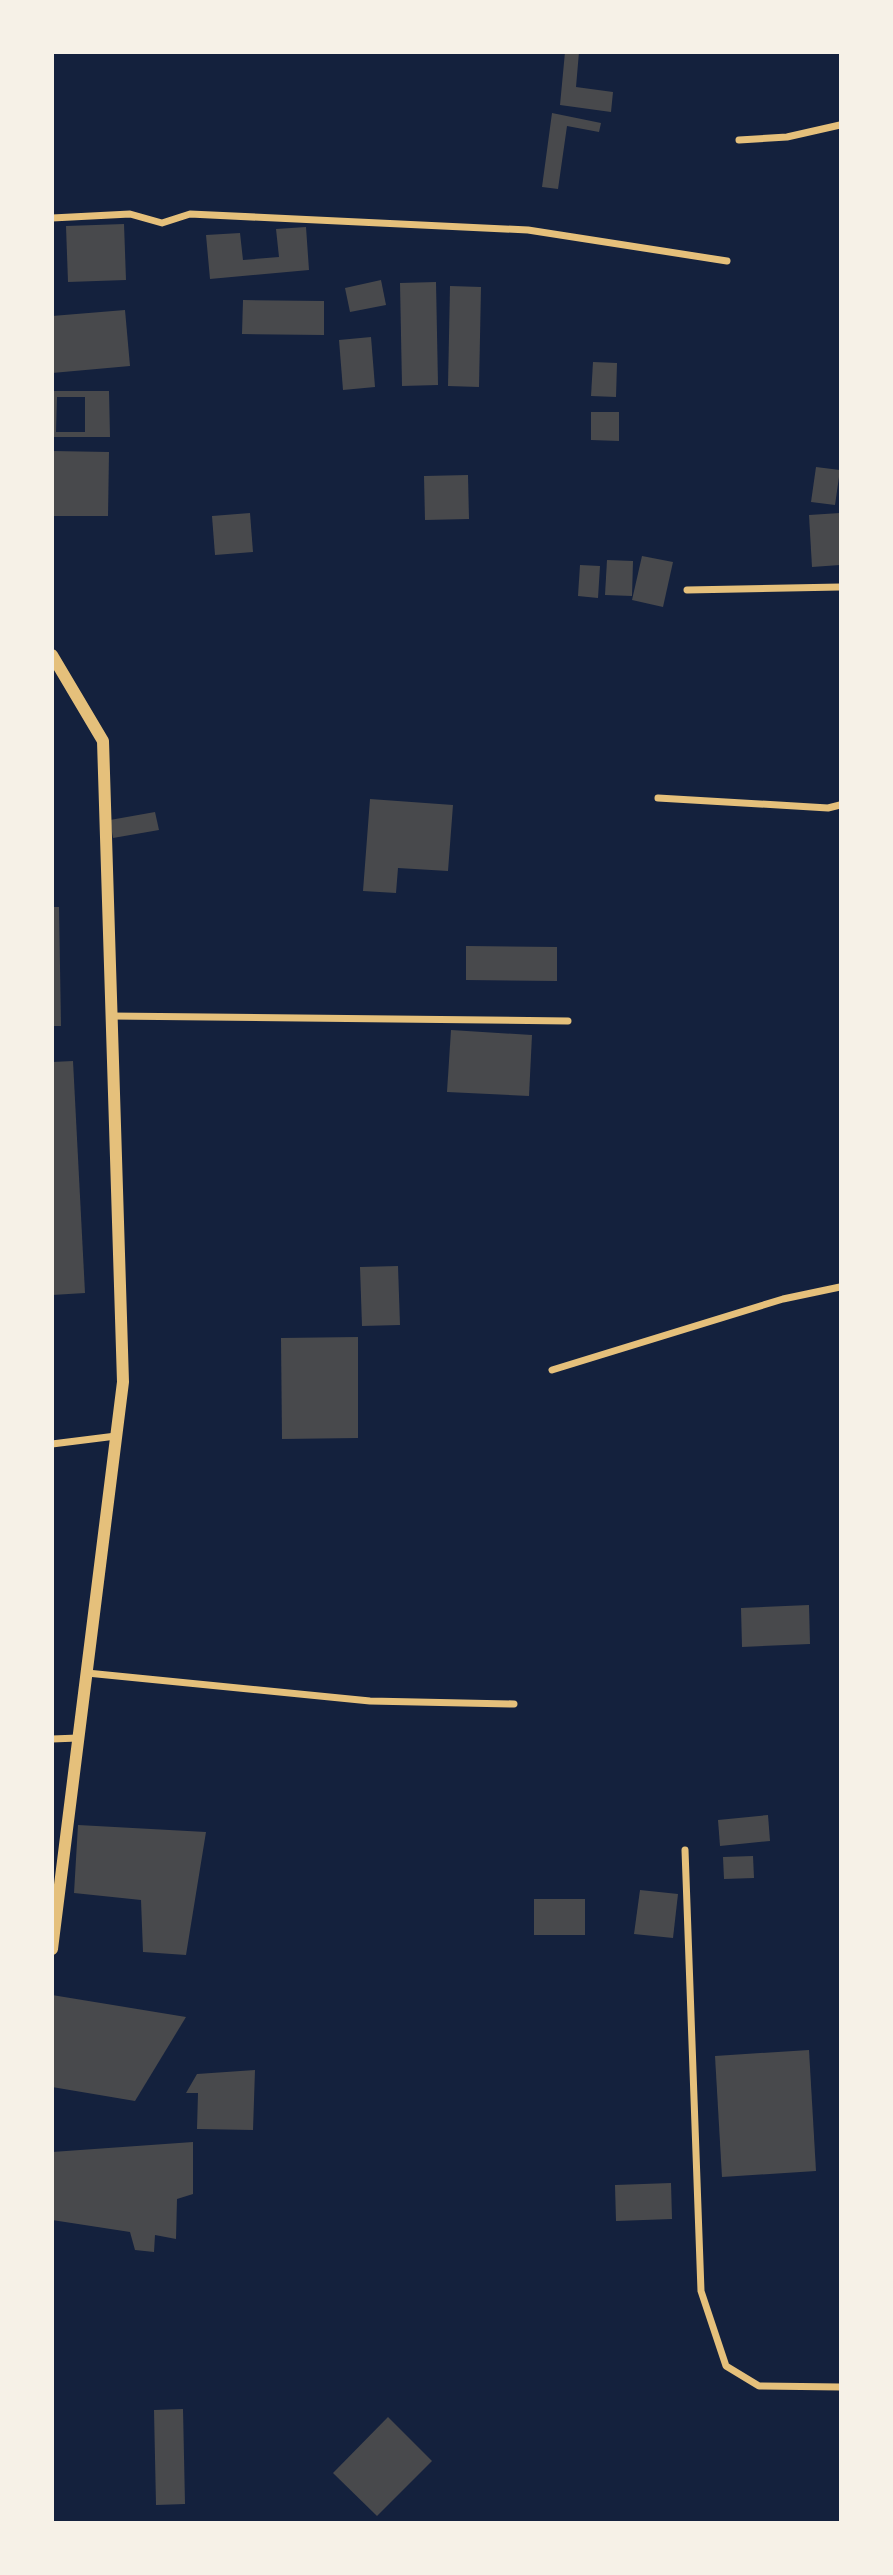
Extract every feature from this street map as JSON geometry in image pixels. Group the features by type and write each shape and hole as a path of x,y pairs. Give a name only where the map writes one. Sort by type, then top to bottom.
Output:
{"street":[{"path":"739,140 787,137 841,125"},
{"path":"52,218 130,214 162,223 190,214 528,230 727,261"},
{"path":"688,590 841,587"},
{"path":"52,655 103,741 123,1382 52,1949"},
{"path":"658,798 828,808 841,805"},
{"path":"111,1016 568,1021"},
{"path":"552,1370 783,1299 841,1287"},
{"path":"52,1444 116,1436"},
{"path":"87,1673 370,1701 514,1704"},
{"path":"52,1739 78,1738"},
{"path":"685,1850 701,2291 726,2366 759,2386 841,2387"}],"building":[{"path":"565,52 579,52 576,87 613,92 611,112 560,105"},
{"path":"552,113 601,123 599,132 567,126 558,189 542,187"},
{"path":"124,224 126,280 68,282 66,226"},
{"path":"306,227 309,270 210,279 206,235 240,233 243,260 279,257 276,229"},
{"path":"381,280 386,305 350,312 345,288"},
{"path":"436,282 438,385 402,386 400,283"},
{"path":"450,286 481,287 479,387 448,386"},
{"path":"243,300 324,301 324,335 242,334"},
{"path":"125,310 130,366 52,373 52,316"},
{"path":"371,337 375,387 343,390 339,340"},
{"path":"593,362 617,363 616,397 591,396"},
{"path":"52,391 109,391 110,437 52,437","holes":["57,397 85,397 85,432 56,432"]},
{"path":"591,412 619,412 619,441 591,440"},
{"path":"52,451 109,452 108,516 52,516"},
{"path":"816,467 840,470 835,505 811,502"},
{"path":"468,475 469,519 425,520 424,476"},
{"path":"250,513 253,552 215,555 212,516"},
{"path":"840,513 840,565 812,567 809,515"},
{"path":"642,556 673,562 663,607 632,600"},
{"path":"607,560 633,561 632,596 605,595"},
{"path":"580,565 600,566 598,598 578,596"},
{"path":"370,799 453,805 448,871 398,868 396,893 363,891"},
{"path":"155,812 159,830 113,838 110,820"},
{"path":"52,907 59,907 61,1026 52,1026"},
{"path":"466,946 557,947 557,981 466,980"},
{"path":"451,1030 532,1035 529,1096 447,1092"},
{"path":"73,1061 85,1293 52,1295 52,1062"},
{"path":"398,1266 400,1325 362,1326 360,1267"},
{"path":"358,1337 358,1438 282,1439 281,1338"},
{"path":"809,1605 810,1644 742,1647 741,1608"},
{"path":"768,1815 770,1841 720,1846 718,1820"},
{"path":"78,1825 206,1832 186,1955 143,1952 141,1900 74,1893"},
{"path":"753,1856 754,1878 724,1879 723,1857"},
{"path":"640,1890 678,1894 673,1938 634,1934"},
{"path":"534,1899 585,1899 585,1935 534,1935"},
{"path":"52,1995 186,2017 135,2101 52,2087"},
{"path":"809,2050 816,2171 722,2177 715,2056"},
{"path":"255,2070 253,2130 197,2129 198,2093 186,2093 197,2074"},
{"path":"193,2142 193,2194 177,2199 176,2239 155,2235 154,2252 135,2250 130,2232 52,2220 52,2152"},
{"path":"671,2183 672,2219 616,2221 615,2185"},
{"path":"183,2409 185,2504 156,2505 154,2410"},
{"path":"388,2417 432,2461 377,2516 333,2473"}]}
